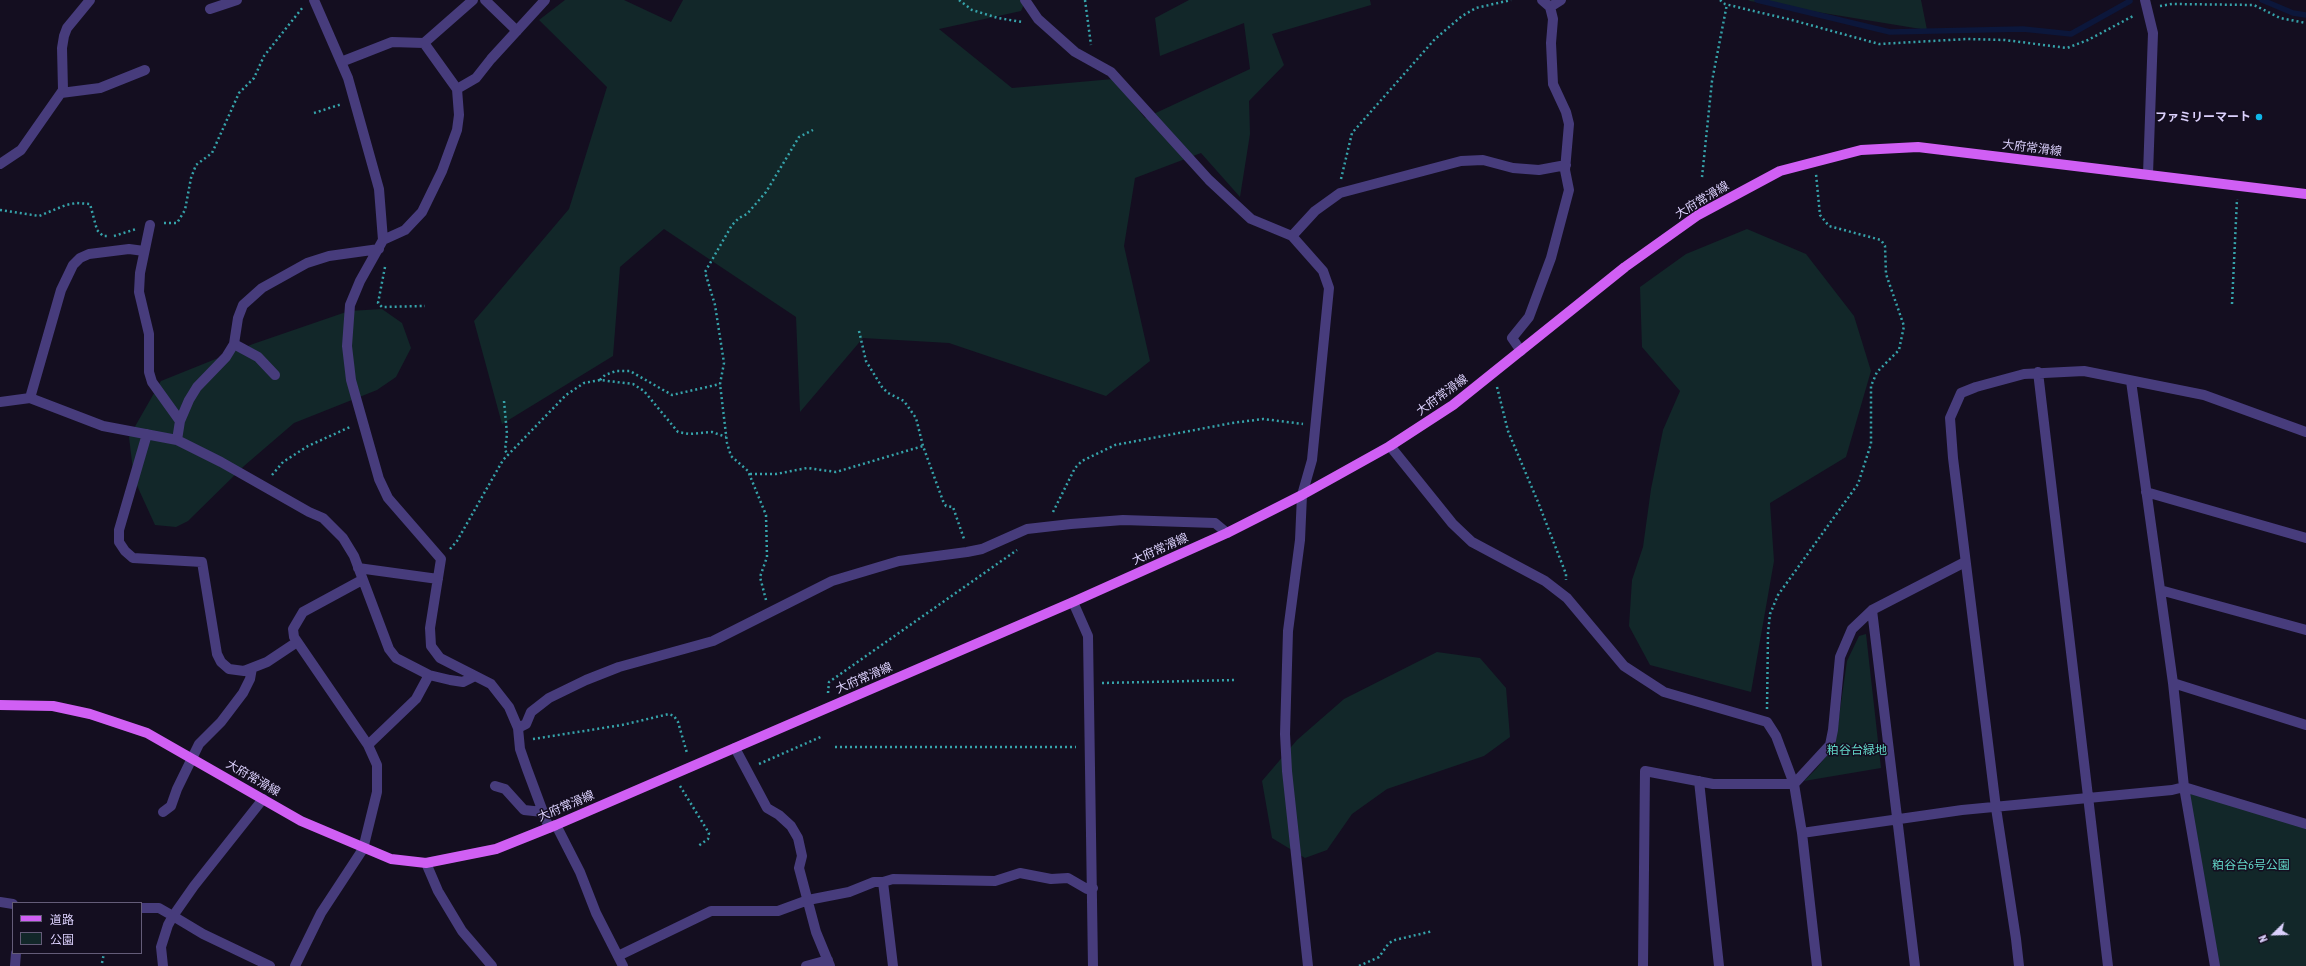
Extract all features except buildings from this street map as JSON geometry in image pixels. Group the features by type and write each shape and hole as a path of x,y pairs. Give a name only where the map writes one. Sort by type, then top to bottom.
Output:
{"main road":[{"name":"大府常滑線","path":"0,705 53,706 90,714 147,733 301,821 363,849 391,859 426,863 496,849 673,775 1073,602 1227,533 1302,495 1390,446 1453,405 1625,267 1698,215 1780,171 1861,150 1918,147 2306,194"}],"street":[{"path":"0,164 22,150 63,90 62,48 64,36 67,28 90,0"},
{"path":"210,9 237,0"},
{"path":"341,62 392,42 424,43 473,0"},
{"path":"485,0 517,31"},
{"path":"457,89 476,78 545,0"},
{"path":"1025,0 1034,14 1075,52 1111,72 1209,180 1252,219 1292,236 1323,272 1329,288 1312,460 1302,495 1300,540 1288,631 1285,734 1287,771 1308,966"},
{"path":"1520,351 1512,338 1529,317 1551,258 1569,190 1566,165 1569,124 1566,112 1553,84 1551,43 1553,19 1550,7 1542,0"},
{"path":"1550,7 1561,0"},
{"path":"2145,0 2153,33 2148,174"},
{"path":"310,2 341,62 380,189 381,244 360,281 350,305 347,346 351,380 379,479 388,498 441,559 430,628 431,646 440,658 473,677 490,684 500,694 518,728 524,762 543,812 580,872 596,914 623,966"},
{"path":"177,440 180,421 189,400 197,387 226,357 234,344 238,318 243,304 262,288 307,263 329,256 381,244 405,230 422,212 442,171 457,130 459,115 457,89 424,43"},
{"path":"61,93 100,88 145,70"},
{"path":"1292,236 1315,211 1340,194 1461,161 1483,160 1512,168 1539,170 1566,165"},
{"path":"150,225 140,273 140,292 149,334 149,372 152,382 180,421"},
{"path":"30,398 61,290 73,265 80,258 89,254 129,249 144,251"},
{"path":"234,344 258,357 275,375"},
{"path":"2018,966 2016,939 1996,808 1965,562 1950,418 1961,393 1976,387 2024,374 2038,372 2084,371 2204,395 2306,432"},
{"path":"2038,372 2108,966"},
{"path":"2131,381 2173,683 2184,787 2215,966"},
{"path":"0,402 30,398 103,426 177,440 222,462 264,487 323,518 343,538 354,556 389,649 396,658 429,675 463,682 473,677"},
{"path":"147,434 119,530 119,542 125,551 133,558 202,562 217,654 221,662 229,669 244,671 252,668 267,662 297,642"},
{"path":"1390,446 1452,523 1472,542 1545,581 1566,598 1624,666 1664,692 1767,722 1776,736 1794,784 1802,833 1816,966"},
{"path":"2146,492 2306,538"},
{"path":"518,728 526,724 531,712 549,698 586,680 620,667 713,641 770,614 832,581 899,562 982,549 1028,529 1124,520 1215,523 1227,533"},
{"path":"1642,966 1645,771 1699,780 1713,784 1794,784 1830,745 1833,730 1840,657 1852,629 1872,610 1965,562"},
{"path":"358,568 438,579"},
{"path":"295,966 321,913 363,849 378,792 377,765 368,745 297,642 294,637 293,629 303,612 362,580"},
{"path":"2160,590 2306,630"},
{"path":"1073,602 1088,636 1093,888 1092,966"},
{"path":"1872,610 1915,966"},
{"path":"163,812 171,806 177,789 199,744 221,722 243,693 250,679 252,668"},
{"path":"368,745 416,698 429,675"},
{"path":"2173,683 2306,725"},
{"path":"735,748 767,808 779,815 791,826 798,838 802,856 799,868 816,932 829,963 806,966"},
{"path":"1699,780 1719,966"},
{"path":"495,786 505,789 524,810 543,812"},
{"path":"1802,833 1962,810 1996,808 2172,790 2184,787 2306,824"},
{"path":"163,966 161,947 168,925 173,916 194,886 263,799"},
{"path":"426,863 438,891 462,931 492,966"},
{"path":"618,956 711,911 778,911 808,900 849,892 874,882 883,882 893,879 995,881 1020,873 1051,879 1068,878 1087,888 1093,888"},
{"path":"883,882 893,966"},
{"path":"0,902 12,904"},
{"path":"142,908 159,908 203,934 270,966"},
{"path":"15,966 16,954"}],"path":[{"path":"959,0 972,10 1015,22 1023,22 1034,14"},
{"path":"1085,0 1094,63"},
{"path":"1340,194 1342,171 1352,133 1435,39 1462,16 1476,8 1511,0"},
{"path":"1720,0 1727,4 1879,44 1967,39 2005,40 2067,48 2088,40 2147,10 2165,5 2254,5 2280,18 2306,23"},
{"path":"0,210 39,216 66,205 76,203 90,204 97,230 103,236 112,236 158,222 177,223 185,210 191,178 196,166 212,153 239,93 254,78 264,56 310,2"},
{"path":"1702,177 1712,81 1727,4"},
{"path":"314,113 354,101"},
{"path":"770,614 760,577 767,557 766,515 750,474 731,456 726,437 720,384 724,363 715,305 705,272 732,225 739,218 747,214 766,192 799,137 813,130"},
{"path":"1767,722 1768,633 1770,614 1778,595 1858,484 1871,444 1871,386 1877,372 1899,350 1904,326 1886,274 1884,246 1881,240 1829,226 1820,215 1815,162"},
{"path":"2232,304 2238,185"},
{"path":"381,244 386,263 378,303 382,307 425,306"},
{"path":"859,331 866,361 882,387 910,406 916,418 923,446 943,501 946,506 953,506 967,552"},
{"path":"600,380 605,375 616,371 630,371 672,395 720,384"},
{"path":"1490,375 1498,389 1508,432 1566,574 1566,598"},
{"path":"441,559 457,541 508,455 566,394 584,384 600,380 632,384 644,391 678,432 689,434 712,432 726,437"},
{"path":"504,401 507,434 505,450 508,455"},
{"path":"264,487 283,462 308,446 363,420"},
{"path":"750,474 776,474 807,468 836,472 923,446"},
{"path":"1089,683 1236,680"},
{"path":"519,739 578,733 669,714 674,716 678,722 692,766"},
{"path":"746,770 823,736"},
{"path":"835,747 1090,747"},
{"path":"673,775 709,833 708,839 697,847"},
{"path":"1359,966 1379,957 1389,943 1395,940 1432,931"},
{"path":"102,963 104,954"}],"green space":[{"path":"565,0 624,0 671,22 683,0 1026,0 1021,11 939,29 1012,88 1113,79 1145,118 1250,69 1244,23 1160,56 1155,18 1189,0 1370,0 1371,5 1272,34 1284,65 1249,101 1250,134 1240,197 1201,153 1135,178 1124,246 1150,361 1106,396 949,343 863,338 800,412 796,317 664,229 620,267 613,356 502,424 474,321 569,209 607,87 539,20"},
{"path":"1748,0 1921,0 1927,30 1750,1"},
{"path":"1747,229 1806,254 1854,316 1871,371 1846,457 1770,503 1774,561 1751,692 1650,665 1629,626 1632,580 1643,547 1651,489 1663,430 1680,391 1642,347 1640,287 1686,254"},
{"path":"382,309 402,323 411,348 396,377 377,390 294,423 244,466 188,521 176,527 155,525 134,479 129,437 161,381 253,344 349,311"},
{"name":"粕谷台緑地","path":"1866,634 1881,768 1804,781 1816,769 1835,745 1847,661 1859,636"},
{"path":"1437,652 1480,658 1506,688 1510,737 1484,756 1387,789 1352,814 1327,850 1305,858 1272,838 1262,781 1297,740 1344,699"},
{"name":"粕谷台6号公園","path":"2184,787 2306,824 2306,966 2211,966"}],"waterway":[{"path":"1757,0 1890,32 2023,29 2071,34 2130,1"},
{"path":"2262,0 2293,13 2306,15"}],"place":[{"name":"ファミリーマート","path":"2259,117"}]}
